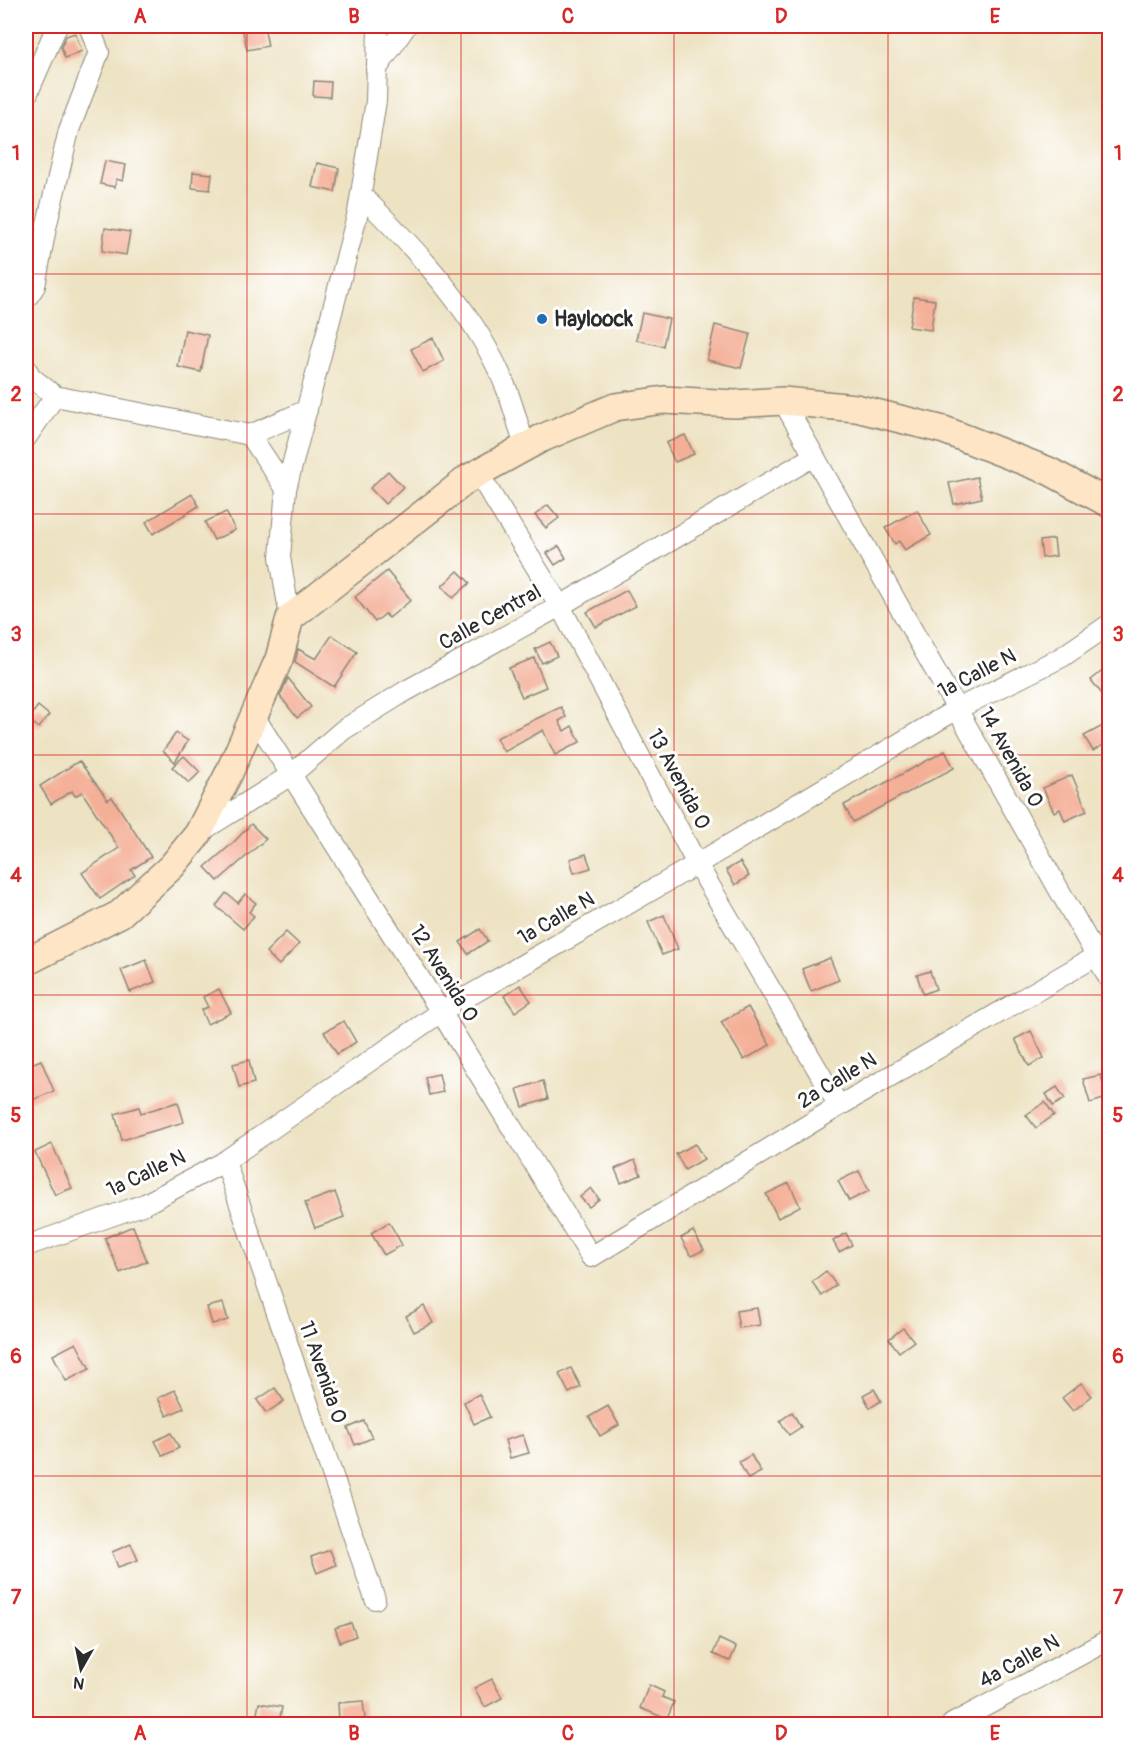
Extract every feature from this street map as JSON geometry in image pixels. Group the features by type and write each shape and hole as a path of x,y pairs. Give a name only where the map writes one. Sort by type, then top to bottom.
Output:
{"street":[{"path":"26,97 57,26"},
{"path":"26,299 35,286 69,130 99,52 89,26"},
{"path":"26,962 120,914 172,866 198,834 229,773 279,659 290,618 280,557 286,489 358,212 376,101 378,26"},
{"path":"376,70 406,26"},
{"path":"361,195 398,231 452,295 482,341 506,388 525,447"},
{"path":"27,373 55,396 250,435 307,410"},
{"path":"26,438 55,396"},
{"path":"290,618 469,478 525,447 615,407 664,400 735,404 783,401 856,408 944,430 1049,471 1110,504"},
{"name":"14 Avenida O","path":"783,401 957,709 1103,952 1110,980"},
{"path":"250,435 286,489"},
{"name":"Calle Central","path":"198,834 291,774 343,730 404,692 560,606 814,456"},
{"name":"13 Avenida O","path":"478,473 560,606 697,864 839,1106"},
{"name":"1a Calle N","path":"26,1246 145,1204 225,1161 441,1012 697,864 957,709 1062,657 1110,624"},
{"name":"12 Avenida O","path":"254,716 441,1012 591,1257"},
{"name":"2a Calle N","path":"591,1257 839,1106 1103,952"},
{"name":"11 Avenida O","path":"225,1161 375,1599"},
{"name":"4a Calle N","path":"952,1725 1110,1639"}],"building":[{"path":"242,26 264,26 268,46 247,50"},
{"path":"75,33 82,51 65,58 61,47 66,36"},
{"path":"314,81 331,82 330,97 313,96"},
{"path":"105,161 126,165 123,181 116,179 115,187 100,184"},
{"path":"317,163 339,168 335,192 312,187"},
{"path":"193,172 212,174 210,190 192,188"},
{"path":"105,228 130,232 126,255 102,251"},
{"path":"914,297 935,300 931,330 909,327"},
{"path":"642,313 669,319 663,346 636,340"},
{"path":"715,325 750,334 741,368 707,360"},
{"path":"185,330 208,335 201,372 178,367"},
{"path":"433,338 444,361 423,372 411,349"},
{"path":"685,435 694,454 675,462 666,443"},
{"path":"388,471 403,487 385,504 370,488"},
{"path":"977,477 982,498 954,504 949,483"},
{"path":"192,494 199,506 153,534 146,522"},
{"path":"548,505 559,518 546,528 535,515"},
{"path":"917,510 931,535 905,550 899,541 895,544 885,528"},
{"path":"226,512 235,530 214,540 205,522"},
{"path":"1054,539 1056,556 1042,558 1040,541"},
{"path":"559,546 566,558 555,565 547,553"},
{"path":"387,571 411,600 389,618 385,614 375,622 355,597"},
{"path":"458,571 470,583 453,598 442,586"},
{"path":"627,590 636,606 596,627 587,612"},
{"path":"332,635 357,652 334,687 295,662 298,649 316,659"},
{"path":"550,642 557,656 542,663 535,649"},
{"path":"534,658 546,687 522,697 509,668"},
{"path":"1110,665 1110,704 1091,680"},
{"path":"288,678 311,707 297,718 280,696"},
{"path":"38,706 49,715 39,728 28,719"},
{"path":"561,707 566,717 559,721 564,731 572,726 580,742 555,755 543,730 504,752 496,738"},
{"path":"1110,722 1110,741 1093,751 1084,736"},
{"path":"176,733 188,741 175,762 163,751"},
{"path":"945,751 954,768 853,822 844,805"},
{"path":"184,756 200,772 189,783 172,767"},
{"path":"79,761 108,800 112,797 151,857 131,870 135,875 100,899 82,873 119,848 82,792 75,796 72,791 51,804 40,786"},
{"path":"1072,775 1087,811 1065,821 1060,809 1054,812 1043,788"},
{"path":"251,824 266,839 218,881 205,867"},
{"path":"586,854 591,868 574,873 570,859"},
{"path":"740,862 749,876 735,885 726,870"},
{"path":"226,893 238,903 245,894 256,903 249,912 254,916 243,929 216,906"},
{"path":"664,915 678,949 662,955 648,922"},
{"path":"480,929 488,941 468,954 460,942"},
{"path":"286,932 299,944 279,965 266,952"},
{"path":"830,958 839,980 811,991 802,969"},
{"path":"146,960 155,982 130,992 121,970"},
{"path":"930,971 936,989 923,994 917,975"},
{"path":"520,985 531,1001 515,1012 504,996"},
{"path":"219,989 231,1013 207,1024 201,1010 208,1007 203,997"},
{"path":"748,1007 770,1045 744,1060 721,1022"},
{"path":"344,1021 356,1042 337,1054 324,1032"},
{"path":"1031,1031 1044,1058 1029,1066 1015,1039"},
{"path":"41,1060 54,1091 30,1101 26,1091 26,1066"},
{"path":"249,1060 254,1083 239,1087 233,1064"},
{"path":"439,1074 443,1092 429,1095 425,1077"},
{"path":"1101,1075 1107,1098 1090,1103 1083,1079"},
{"path":"543,1081 548,1099 523,1107 517,1089"},
{"path":"1057,1087 1065,1099 1053,1106 1046,1094"},
{"path":"178,1102 184,1122 122,1140 115,1114 139,1107 141,1113"},
{"path":"1045,1102 1054,1115 1036,1128 1026,1115"},
{"path":"52,1144 72,1188 55,1195 35,1152"},
{"path":"695,1144 704,1159 685,1170 676,1154"},
{"path":"635,1160 641,1175 621,1183 615,1169"},
{"path":"859,1171 869,1191 849,1201 838,1181"},
{"path":"789,1183 800,1206 778,1218 766,1194"},
{"path":"591,1188 599,1199 589,1207 580,1197"},
{"path":"335,1192 344,1217 315,1228 305,1203"},
{"path":"389,1222 402,1245 384,1255 371,1233"},
{"path":"133,1226 147,1261 120,1273 105,1238"},
{"path":"693,1231 704,1250 691,1256 681,1238"},
{"path":"846,1233 852,1245 839,1252 833,1241"},
{"path":"826,1271 836,1285 822,1296 812,1282"},
{"path":"223,1303 228,1320 212,1324 207,1307"},
{"path":"424,1306 433,1323 414,1332 406,1316"},
{"path":"757,1308 760,1325 739,1328 736,1311"},
{"path":"903,1328 914,1341 899,1352 889,1339"},
{"path":"76,1343 90,1369 66,1381 53,1355"},
{"path":"571,1368 581,1387 569,1393 559,1374"},
{"path":"1081,1383 1092,1396 1073,1411 1062,1398"},
{"path":"275,1388 284,1401 266,1413 257,1400"},
{"path":"874,1389 881,1401 870,1408 863,1395"},
{"path":"175,1390 184,1408 167,1416 158,1398"},
{"path":"479,1394 490,1417 474,1424 464,1402"},
{"path":"608,1406 619,1425 600,1436 589,1417"},
{"path":"792,1412 801,1427 789,1435 780,1421"},
{"path":"364,1421 372,1438 355,1445 348,1428"},
{"path":"171,1433 179,1448 163,1456 155,1441"},
{"path":"523,1435 529,1453 510,1458 505,1440"},
{"path":"751,1455 761,1472 748,1479 739,1462"},
{"path":"131,1544 138,1560 118,1567 112,1552"},
{"path":"330,1550 336,1565 317,1573 311,1557"},
{"path":"351,1623 356,1636 340,1642 335,1628"},
{"path":"719,1639 736,1647 730,1661 713,1654"},
{"path":"492,1679 502,1698 485,1707 474,1688"},
{"path":"649,1685 664,1692 662,1697 674,1702 667,1719 640,1708"},
{"path":"363,1701 365,1719 339,1721 338,1703"},
{"path":"259,1703 282,1707 279,1723 256,1719"}],"place":[{"name":"Hayloock","path":"542,319"}]}
